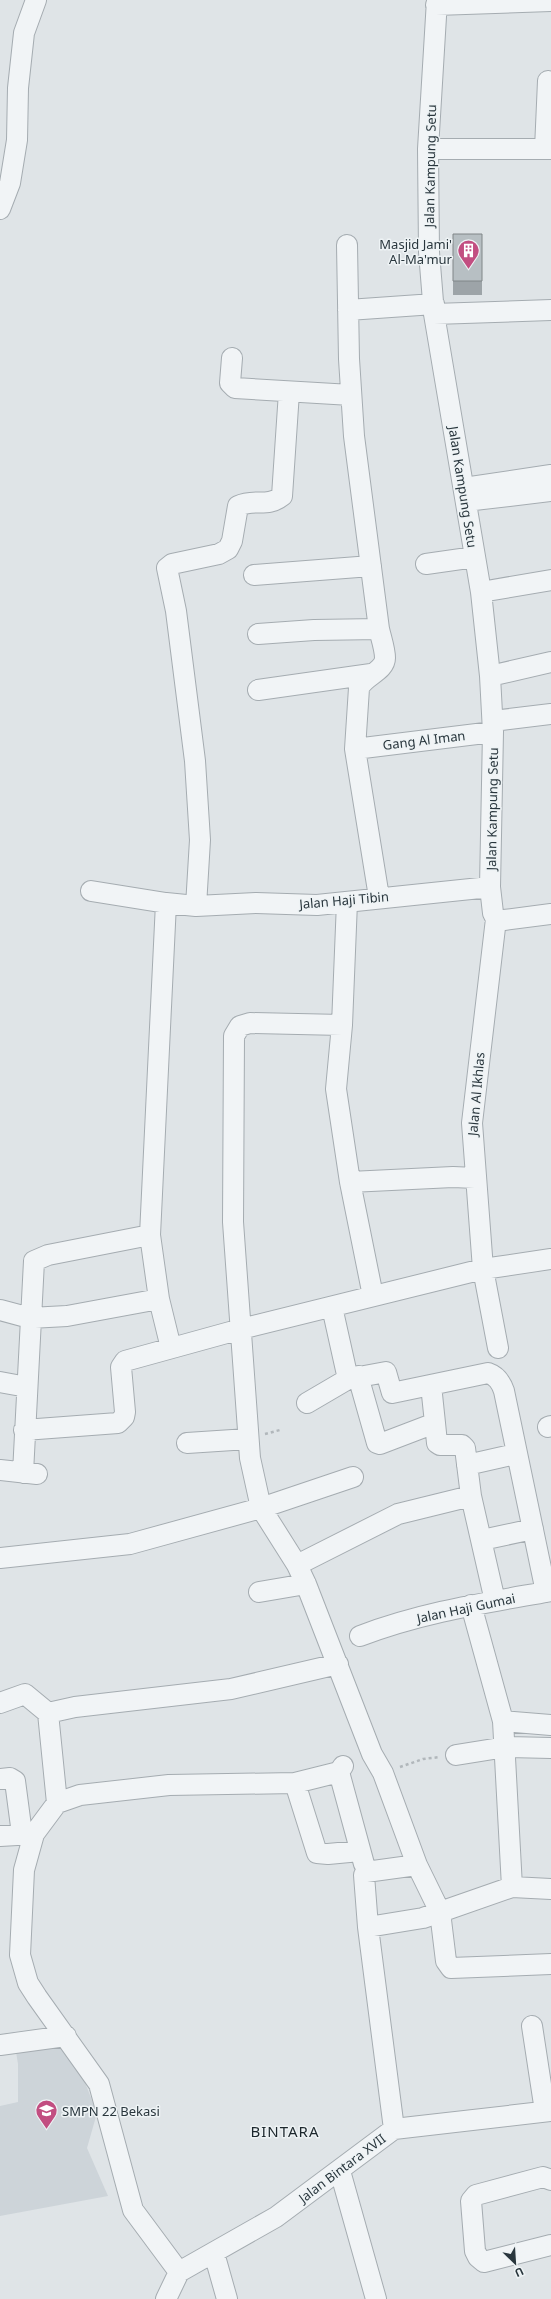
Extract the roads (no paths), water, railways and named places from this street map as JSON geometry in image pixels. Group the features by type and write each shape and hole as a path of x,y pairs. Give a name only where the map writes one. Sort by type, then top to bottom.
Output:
{"street":[{"path":"0,209 10,183 17,140 18,88 24,34 36,0"},
{"path":"436,3 551,1"},
{"name":"Jalan Kampung Setu","path":"436,3 428,148 429,252 434,309 481,592 490,676 493,726 490,887 496,919"},
{"path":"428,148 548,148 548,80"},
{"path":"347,245 351,395 354,436 379,629 385,658 384,663 363,680 359,688 355,749 379,897"},
{"path":"348,310 551,310"},
{"path":"232,358 230,383 232,386 242,389 351,395"},
{"path":"196,906 200,840 196,767 176,610 167,568 172,564 219,554 228,549 232,541 238,506 247,502 274,502 282,496 288,392"},
{"path":"465,494 551,475"},
{"path":"465,494 551,491"},
{"path":"426,564 475,557"},
{"path":"254,575 371,566"},
{"path":"481,592 551,580"},
{"path":"258,634 314,630 379,629"},
{"path":"490,676 551,662"},
{"path":"258,690 371,674"},
{"name":"Gang Al Iman","path":"355,749 493,726 551,714"},
{"name":"Jalan Haji Tibin","path":"91,891 166,903 196,906 256,903 317,905 379,897 490,887"},
{"path":"347,902 342,1025 336,1089 350,1182 373,1296"},
{"path":"166,903 150,1235 159,1299 171,1348"},
{"path":"496,919 504,920 551,914"},
{"name":"Jalan Al Ikhlas","path":"496,919 473,1106 475,1178 483,1269 498,1348"},
{"path":"342,1025 250,1022 240,1026 234,1036 234,1222 248,1439 261,1508 297,1565 306,1584 372,1754 383,1773 417,1865 440,1912 446,1961 451,1968 551,1964"},
{"path":"350,1182 453,1177 475,1178"},
{"path":"0,1470 30,1473 24,1430 34,1261 48,1255 150,1235"},
{"path":"24,1430 118,1423 124,1417 125,1412 120,1367 125,1361 241,1329 483,1269 551,1259"},
{"path":"0,1310 30,1318 67,1316 159,1299"},
{"path":"332,1307 353,1377 377,1443 380,1444 435,1422"},
{"path":"307,1403 353,1377 386,1372 392,1393 488,1373 494,1375 502,1384 504,1391 516,1454 548,1592"},
{"path":"0,1382 27,1386"},
{"path":"431,1385 437,1444 440,1446 462,1445 465,1448 471,1496 495,1601"},
{"path":"187,1443 248,1439"},
{"path":"468,1465 516,1454"},
{"path":"0,1558 130,1544 261,1508 353,1477"},
{"path":"297,1565 398,1514 471,1496"},
{"path":"482,1540 533,1529"},
{"path":"259,1592 306,1584"},
{"name":"Jalan Haji Gumai","path":"360,1636 386,1626 471,1605 548,1592"},
{"path":"471,1605 503,1721 506,1747 512,1887"},
{"path":"48,1713 75,1707 231,1689 338,1664"},
{"path":"0,1704 25,1694 48,1713 57,1804"},
{"path":"503,1721 551,1724"},
{"path":"456,1754 506,1747 551,1748"},
{"path":"0,1836 28,1834 57,1804 80,1795 169,1785 295,1783 341,1769 366,1872 368,1927 394,2130"},
{"path":"0,1779 10,1778 15,1781 28,1834 24,1870 20,1955 28,1983 99,2084 133,2210 179,2272 166,2299"},
{"path":"295,1783 317,1853 328,1854 360,1851"},
{"path":"366,1872 417,1865"},
{"path":"368,1927 423,1918 512,1887 551,1889"},
{"path":"532,2026 548,2111"},
{"path":"0,2045 66,2036"},
{"name":"Jalan Bintara XVII","path":"179,2272 276,2217 394,2130 548,2111"},
{"path":"340,2171 376,2299"},
{"path":"551,2180 543,2177 476,2195 471,2201 475,2251 478,2257 484,2262 551,2245"},
{"path":"214,2253 227,2299"}],"place":[{"name":"Masjid Jami' Al-Ma'mur","path":"468,270"},
{"name":"SMPN 22 Bekasi","path":"46,2130"}],"district":[{"name":"BINTARA","path":"285,2132"}]}
